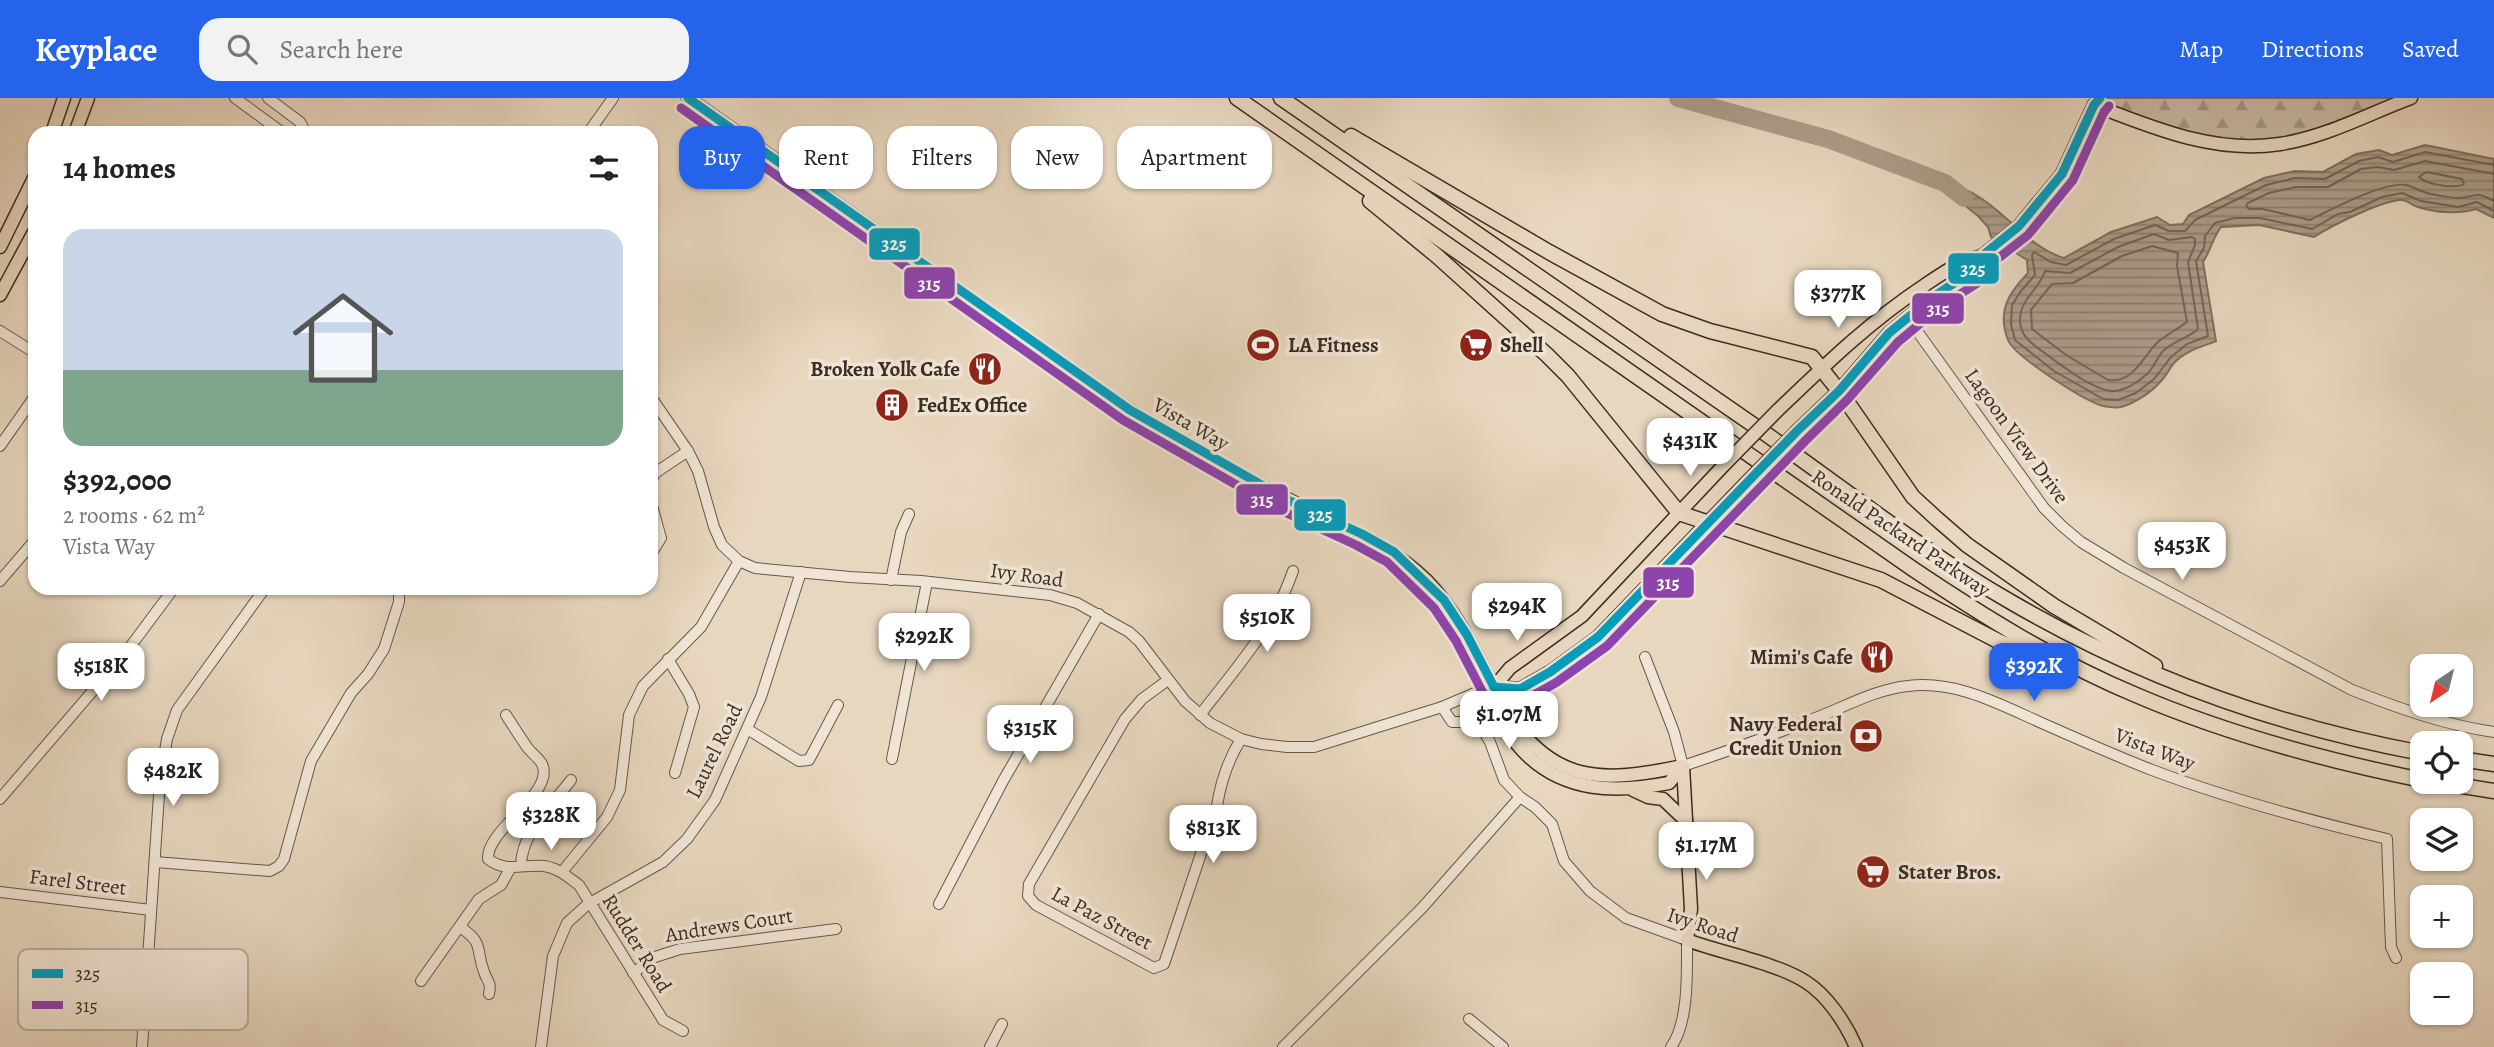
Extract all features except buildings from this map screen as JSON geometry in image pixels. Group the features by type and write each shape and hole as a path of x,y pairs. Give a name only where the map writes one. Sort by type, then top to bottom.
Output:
{"highway":[{"name":"Ronald Packard Parkway","path":"1237,98 1964,603 2064,660 2135,695 2274,744 2322,758 2410,777"},
{"name":"Ronald Packard Parkway","path":"1283,98 1778,442 1941,559 2010,602 2087,644 2208,696 2276,719 2410,751"},
{"path":"1283,98 1633,300 1662,314 1710,331 1812,357 1913,497 1967,545 2064,612 2208,696"},
{"path":"1265,118 1437,256 1547,355 1568,376 1679,513 1881,580 1998,641 2135,695"},
{"path":"2473,761 2494,764"},
{"path":"2473,787 2494,790"}],"main road":[{"path":"54,126 64,98"},
{"path":"78,126 88,98"},
{"name":"Vista Way","path":"688,98 1130,410 1288,500 1394,552 1444,600 1467,635 1503,708 1529,741 1562,767 1598,775 1620,776 1683,766"},
{"path":"1493,687 1520,689 1598,637 1839,391 1889,333 1971,272 1982,256 2019,226 2062,174 2095,100 2164,132 2203,142 2246,147 2281,144 2319,135 2411,98"},
{"path":"0,247 28,190"},
{"path":"0,295 28,243"},
{"path":"1493,687 1510,668 1582,616 1724,465 1855,336 1964,260 1982,256"},
{"name":"Vista Way","path":"1503,708 1505,725 1515,741 1532,760 1553,776 1598,787 1633,790 1669,783 1683,766"},
{"path":"1683,766 1691,909 1687,940"},
{"path":"1633,790 1648,797 1663,799 1686,821"},
{"name":"Ivy Road","path":"1687,940 1784,972 1809,984 1826,1000 1856,1047"}],"street":[{"path":"235,98 273,126"},
{"path":"268,98 300,121 302,126"},
{"path":"593,126 613,98"},
{"name":"Lagoon View Drive","path":"1907,317 2044,508 2081,542 2124,568 2352,690 2391,705 2471,729 2494,732"},
{"path":"0,331 28,349"},
{"path":"0,446 28,406"},
{"path":"506,715 542,765 543,778 490,846 488,859 497,866 545,866 562,872 607,817 620,790 629,715 643,686 701,627 739,561 722,545 698,471 688,451 658,409"},
{"path":"658,471 688,451"},
{"path":"891,580 901,532 909,514"},
{"path":"0,581 28,548"},
{"name":"Ivy Road","path":"739,561 755,568 1050,595 1077,603 1129,632 1139,641 1185,701 1210,723 1241,739 1261,744 1314,747 1442,707 1493,687"},
{"path":"1200,715 1261,638 1293,571"},
{"name":"Laurel Road","path":"541,1047 553,956 566,923 588,904 663,862 687,839 715,800 761,697 801,572"},
{"path":"892,759 928,582"},
{"path":"0,799 127,652 169,595"},
{"path":"149,949 160,780 167,739 177,710 260,595"},
{"path":"155,862 270,871 279,866 284,859 317,747 351,693 368,674 384,649 399,595"},
{"path":"939,904 1003,780 1099,614"},
{"path":"1645,656 1674,732 1683,766"},
{"path":"668,659 694,707 675,773"},
{"name":"La Paz Street","path":"1168,680 1142,699 1125,719 1029,884 1028,896 1036,905 1154,968 1164,964 1213,819 1230,758 1241,739"},
{"name":"Vista Way","path":"1683,766 1756,741 1881,692 1907,686 1935,685 1962,690 2104,751 2207,789 2275,811 2387,839 2391,947 2396,958"},
{"path":"747,729 799,761 808,760 838,705"},
{"name":"Ivy Road","path":"1442,707 1452,722 1472,722 1482,728 1490,742 1500,772 1520,797 1552,824 1564,861 1604,903 1636,923 1687,940"},
{"path":"421,981 479,899 501,885 516,867 528,836 571,780"},
{"path":"1283,1047 1422,908 1520,797"},
{"name":"Rudder Road","path":"562,872 579,886 663,1020 682,1031"},
{"name":"Farel Street","path":"0,892 151,910"},
{"path":"460,926 480,946 484,972 489,981 489,994"},
{"name":"Andrews Court","path":"633,973 655,957 680,948 836,929"},
{"path":"1671,1047 1678,1037 1685,1015 1687,940"},
{"path":"1469,1019 1503,1047"},
{"path":"990,1047 1002,1024"}],"green space":[{"path":"2102,98 2396,98 2305,132 2251,142 2185,133 2100,103"}],"water":[{"path":"2425,145 2494,159 2494,218 2476,209 2440,212 2403,200 2371,208 2314,237 2259,225 2221,227 2203,262 2216,341 2183,355 2153,389 2137,400 2119,407 2102,406 2079,395 2035,366 2013,347 2005,330 2004,312 2010,296 2028,273 2027,260 1991,237 1988,227 1946,190 1945,183 1979,197 2034,242 2064,258 2111,232 2157,217 2170,225 2183,224 2189,215 2264,178 2295,171 2323,172 2356,154 2379,150 2392,155"}],"waterway":[{"path":"1678,98 1828,139 1945,183 1964,198"}],"transit line":[{"name":"325","path":"688,98 1130,410 1288,500 1394,552 1444,600 1467,635 1494,687"},
{"name":"325","path":"1494,687 1520,689 1550,672 1598,637 1839,391 1889,333 1933,297 1971,272 1982,256 2019,226 2062,174 2094,105 2100,98"},
{"name":"315","path":"1493,699 1525,700 1557,682 1607,646 1847,400 1898,342 1940,307 1979,282 1991,264 2028,235 2073,180 2109,106"},
{"name":"315","path":"681,108 1123,420 1282,511 1387,562 1434,608 1456,641 1483,693"}],"place":[{"name":"LA Fitness","path":"1263,345"},
{"name":"Shell","path":"1476,345"},
{"name":"Broken Yolk Cafe","path":"985,369"},
{"name":"FedEx Office","path":"892,405"},
{"name":"Mimi's Cafe","path":"1877,657"},
{"name":"Navy Federal Credit Union","path":"1866,736"},
{"name":"Stater Bros.","path":"1873,872"}]}
